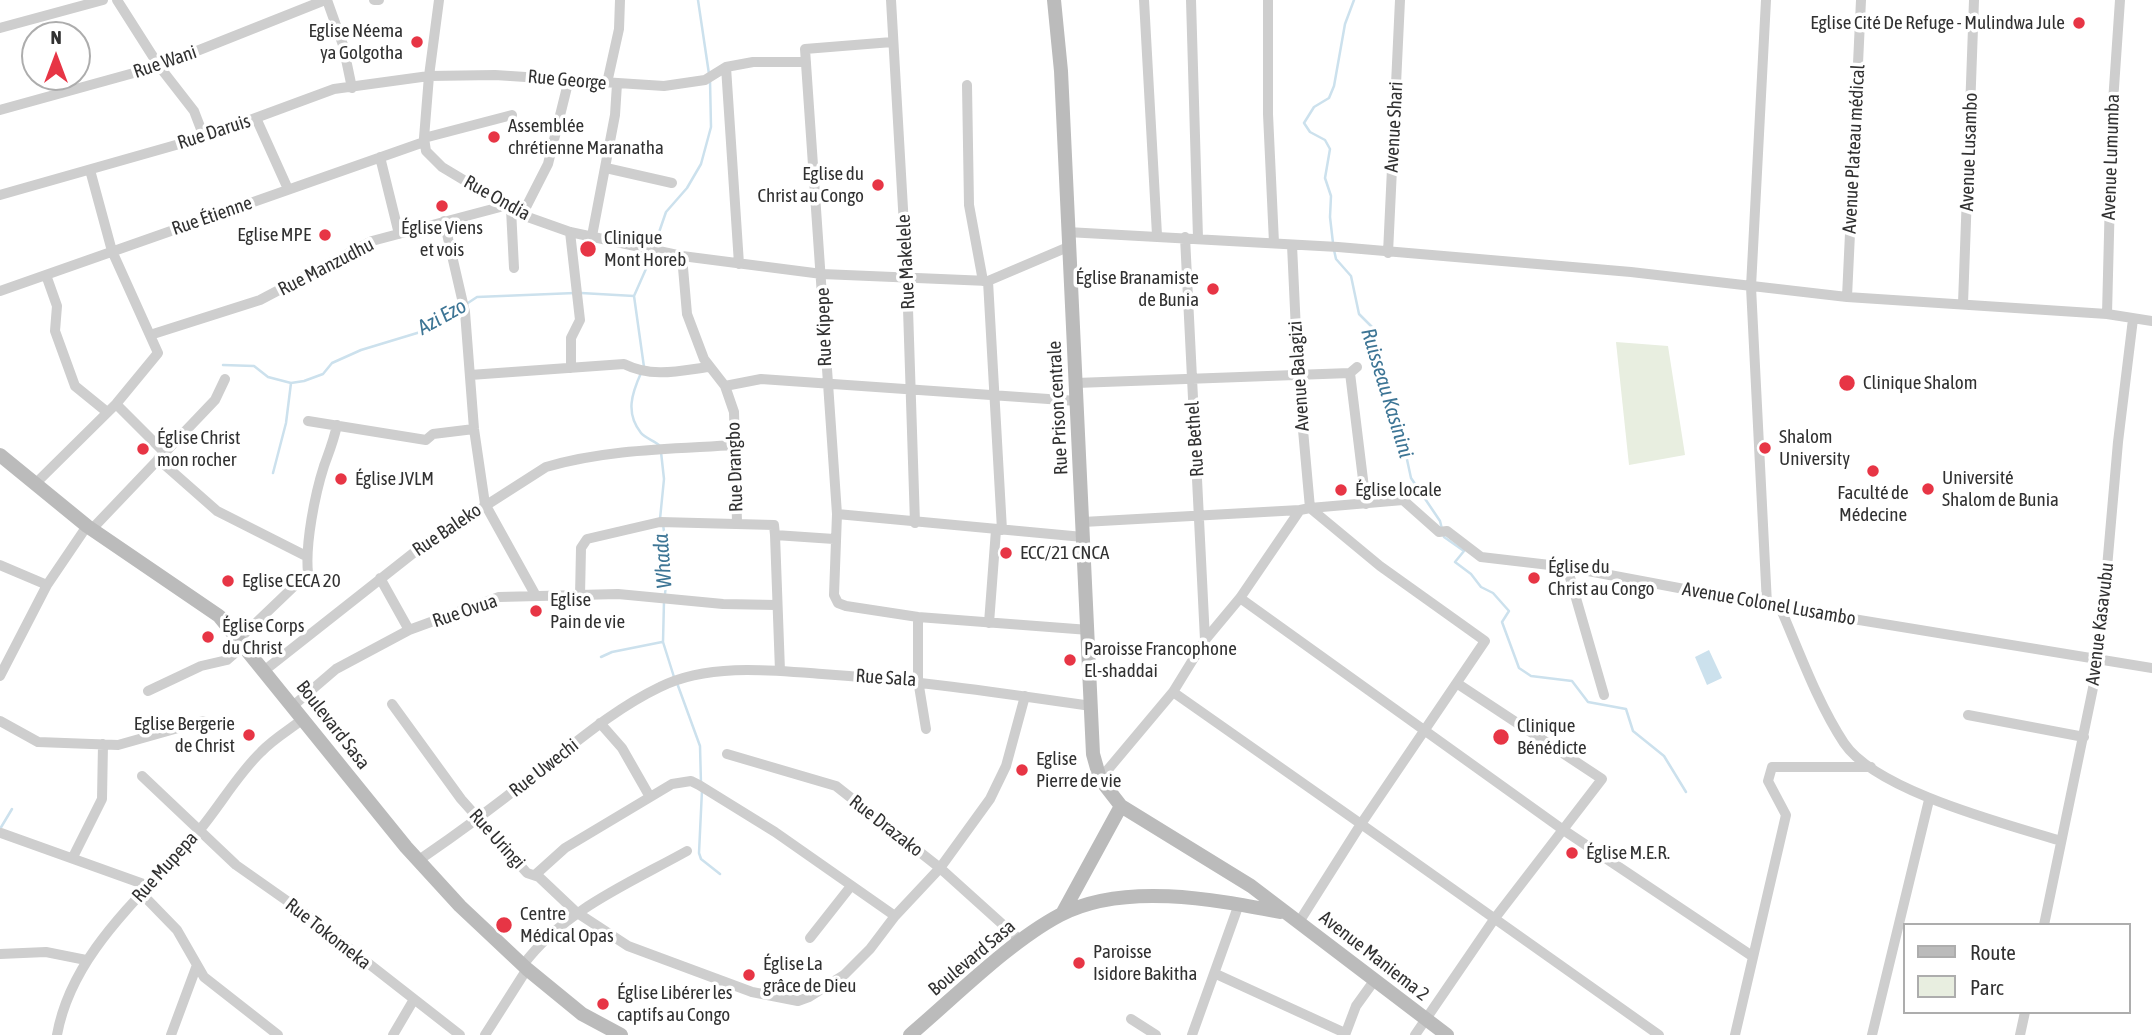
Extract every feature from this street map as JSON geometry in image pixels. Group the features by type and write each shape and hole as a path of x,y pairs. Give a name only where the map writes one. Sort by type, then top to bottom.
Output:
{"street":[{"path":"0,28 103,0"},
{"path":"117,0 159,66 194,111 204,136"},
{"path":"326,0 343,45 352,88"},
{"name":"Rue Wani","path":"0,110 159,66 326,0"},
{"path":"424,140 439,0"},
{"path":"592,236 615,115 612,84 620,0"},
{"name":"Rue Makelele","path":"891,0 906,278 915,523"},
{"name":"Rue Prison centrale","path":"1054,0 1061,71 1093,754 1100,779 1121,806"},
{"path":"1144,0 1157,235"},
{"path":"1191,0 1198,238"},
{"path":"1268,0 1268,114 1274,243"},
{"name":"Avenue Shari","path":"1388,253 1400,0"},
{"path":"1766,0 1751,287 1766,604"},
{"name":"Avenue Plateau médical","path":"1847,297 1861,0"},
{"name":"Avenue Lusambo","path":"1963,304 1974,0"},
{"name":"Avenue Lumumba","path":"2107,314 2112,117 2120,0"},
{"name":"Rue Kipepe","path":"892,42 805,49 826,385 837,514 834,595 838,603 918,617"},
{"path":"739,264 726,67 753,62 806,62"},
{"name":"Rue George","path":"429,76 569,79 664,86 708,79 726,67"},
{"name":"Rue Daruis","path":"0,195 204,136 334,89 429,76"},
{"path":"522,215 548,164 569,79"},
{"path":"967,85 969,205 986,281 996,395 999,530 989,623"},
{"name":"Rue Étienne","path":"0,291 424,140 512,115"},
{"path":"256,118 288,189"},
{"name":"Rue Ondia","path":"424,140 426,151 442,167 522,215 570,232 682,256 821,274 986,281"},
{"path":"380,157 399,234"},
{"path":"606,168 672,183"},
{"path":"35,484 116,404 158,352 112,251 90,170"},
{"path":"507,207 513,268"},
{"name":"Rue Manzudhu","path":"150,335 260,300 372,242 444,221 507,207"},
{"path":"444,221 465,312 474,429 485,504 536,596"},
{"path":"570,232 580,320 571,338 571,368"},
{"path":"986,281 1068,239 1157,235 1631,272 1847,297 2107,314 2152,321"},
{"name":"Rue Bethel","path":"1185,237 1205,640"},
{"name":"Avenue Balagizi","path":"1292,245 1305,509"},
{"name":"Rue Drangbo","path":"682,256 687,314 708,367 725,386 734,412 737,522"},
{"path":"46,275 57,306 55,331 75,386 107,412"},
{"name":"Avenue Kasavubu","path":"2044,923 2099,659 2118,442 2133,319"},
{"path":"470,375 624,364 641,372 708,367"},
{"path":"1076,383 1354,370 1367,504"},
{"path":"0,676 47,585 90,527 215,400 225,379"},
{"path":"725,386 761,379 1077,401"},
{"path":"116,404 161,455 217,511 306,556"},
{"path":"308,421 426,440 433,435 474,429"},
{"path":"148,691 201,666 227,660 308,573 306,556 324,464 333,450 337,425"},
{"name":"Rue Baleko","path":"265,670 380,578 485,504 547,467 568,461 660,449 735,445"},
{"name":"Boulevard Sasa","path":"1,454 90,527 219,616 419,860 460,906 525,967 582,1014 621,1035"},
{"name":"Avenue Colonel Lusambo","path":"1083,522 1200,517 1403,500 1443,532 1481,557 1567,566 1780,607 2152,668"},
{"path":"1100,779 1173,692 1205,640 1240,598 1305,509 1485,641 1361,824 1299,922"},
{"path":"837,514 1083,537"},
{"path":"580,596 580,548 587,539 662,522 774,525 779,671"},
{"path":"775,535 834,539"},
{"path":"0,565 47,585"},
{"path":"1567,566 1604,695"},
{"path":"380,578 409,630"},
{"name":"Rue Ovua","path":"294,705 336,669 409,630 499,597 618,594 776,606"},
{"path":"1240,598 1562,829 1752,956"},
{"path":"1780,607 1845,745 1871,767 1929,800 2061,841"},
{"path":"926,729 918,680 918,617 1089,630"},
{"name":"Rue Sala","path":"676,681 717,673 779,671 918,680 1091,706"},
{"name":"Rue Uwechi","path":"419,860 480,819 600,723 676,681"},
{"name":"Avenue Maniema 2","path":"1121,806 1251,886 1424,1019 1495,918 1602,779 1458,684"},
{"path":"1173,692 1659,1035"},
{"name":"Rue Uringi","path":"392,704 461,799 527,873 535,876 576,912 628,946 752,992 798,1001 809,998 844,975 940,868 990,799 1006,766 1025,696"},
{"path":"1968,715 2084,737"},
{"name":"Rue Mupepa","path":"57,1035 62,1007 86,960 199,831 261,752 303,719"},
{"path":"0,721 38,742 118,745 204,721"},
{"path":"600,723 622,748 650,797"},
{"path":"73,857 102,799 103,744"},
{"name":"Rue Drazako","path":"727,754 836,786 940,868 1021,941"},
{"path":"1735,1035 1784,811 1768,781 1772,767 1871,767"},
{"name":"Rue Tokomeka","path":"142,776 236,865 300,910 413,1001 460,1035"},
{"path":"535,876 565,848 672,784 691,781 775,832 895,916"},
{"path":"1872,1035 1929,800"},
{"name":"Boulevard Sasa","path":"1062,914 1121,806"},
{"path":"1,833 73,857 145,890 177,930 204,976 278,1035"},
{"path":"485,1035 534,951 576,912 687,851"},
{"path":"810,938 851,886"},
{"name":"Boulevard Sasa","path":"911,1035 1021,941 1062,914 1096,904 1141,897 1188,897 1284,912"},
{"path":"1192,1035 1239,904"},
{"path":"0,954 46,952 86,960"},
{"path":"171,1035 197,965"},
{"path":"1216,974 1345,1034 1356,1006 1374,981"},
{"path":"393,1035 413,1001"},
{"path":"2020,1035 2025,1014"},
{"path":"1131,1019 1156,1035"},
{"path":"1415,1035 1424,1019 1447,1035"}],"green space":[{"path":"1616,342 1668,346 1685,455 1629,465"}],"water":[{"path":"1709,650 1722,678 1707,685 1695,657"}],"waterway":[{"name":"Whada","path":"698,0 709,74"},
{"name":"Ruisseau Kasinini","path":"1333,243 1331,196 1325,178 1330,149 1325,140 1310,132 1304,123 1314,107 1329,98 1334,86 1345,24 1354,0"},
{"name":"Whada","path":"656,241 666,212 687,188 701,164 711,127 710,80"},
{"name":"Ruisseau Kasinini","path":"1334,250 1336,259 1351,276 1359,314 1372,327 1379,375 1395,404 1411,478 1440,521 1444,537 1464,551 1455,562 1471,574 1481,587 1493,593 1509,611 1502,622 1519,668 1531,676 1572,681 1588,702 1626,709 1633,731 1664,756 1686,792"},
{"name":"Whada","path":"644,367 634,296 653,253"},
{"name":"Azi Ezo","path":"223,365 254,366 268,377 291,383 304,381 323,374 332,363 361,350 427,330 477,297 575,293"},
{"name":"Azi Ezo","path":"581,293 634,296"},
{"name":"Whada","path":"641,373 633,396 633,418 641,433 660,446"},
{"path":"273,473 286,423 291,383"},
{"name":"Whada","path":"660,519 664,479 661,452"},
{"name":"Whada","path":"663,524 668,563 665,594"},
{"name":"Whada","path":"664,601 663,642 674,677"},
{"path":"601,657 612,652 662,642"},
{"name":"Whada","path":"677,683 700,746 701,784"},
{"name":"Whada","path":"702,790 699,853 701,859 720,874"},
{"path":"0,829 12,809"}],"place":[{"name":"Eglise Cité De Refuge - Mulindwa Jule","path":"2079,23"},
{"name":"Eglise Néema ya Golgotha","path":"417,42"},
{"name":"Assemblée chrétienne Maranatha","path":"494,137"},
{"name":"Eglise du Christ au Congo","path":"878,185"},
{"name":"Église Viens et vois","path":"442,206"},
{"name":"Eglise MPE","path":"325,235"},
{"name":"Clinique Mont Horeb","path":"588,249"},
{"name":"Église Branamiste de Bunia","path":"1213,289"},
{"name":"Clinique Shalom","path":"1847,383"},
{"name":"Shalom University","path":"1765,448"},
{"name":"Église Christ mon rocher","path":"143,449"},
{"name":"Faculté de Médecine","path":"1873,471"},
{"name":"Église JVLM","path":"341,479"},
{"name":"Université Shalom de Bunia","path":"1928,489"},
{"name":"Église locale","path":"1341,490"},
{"name":"ECC/21 CNCA","path":"1006,553"},
{"name":"Église du Christ au Congo","path":"1534,578"},
{"name":"Eglise CECA 20","path":"228,581"},
{"name":"Eglise Pain de vie","path":"536,611"},
{"name":"Église Corps du Christ","path":"208,637"},
{"name":"Paroisse Francophone El-shaddai","path":"1070,660"},
{"name":"Eglise Bergerie de Christ","path":"249,735"},
{"name":"Clinique Bénédicte","path":"1501,737"},
{"name":"Eglise Pierre de vie","path":"1022,770"},
{"name":"Église M.E.R.","path":"1572,853"},
{"name":"Centre Médical Opas","path":"504,925"},
{"name":"Paroisse Isidore Bakitha","path":"1079,963"},
{"name":"Église La grâce de Dieu","path":"749,975"},
{"name":"Église Libérer les captifs au Congo","path":"603,1004"}]}
